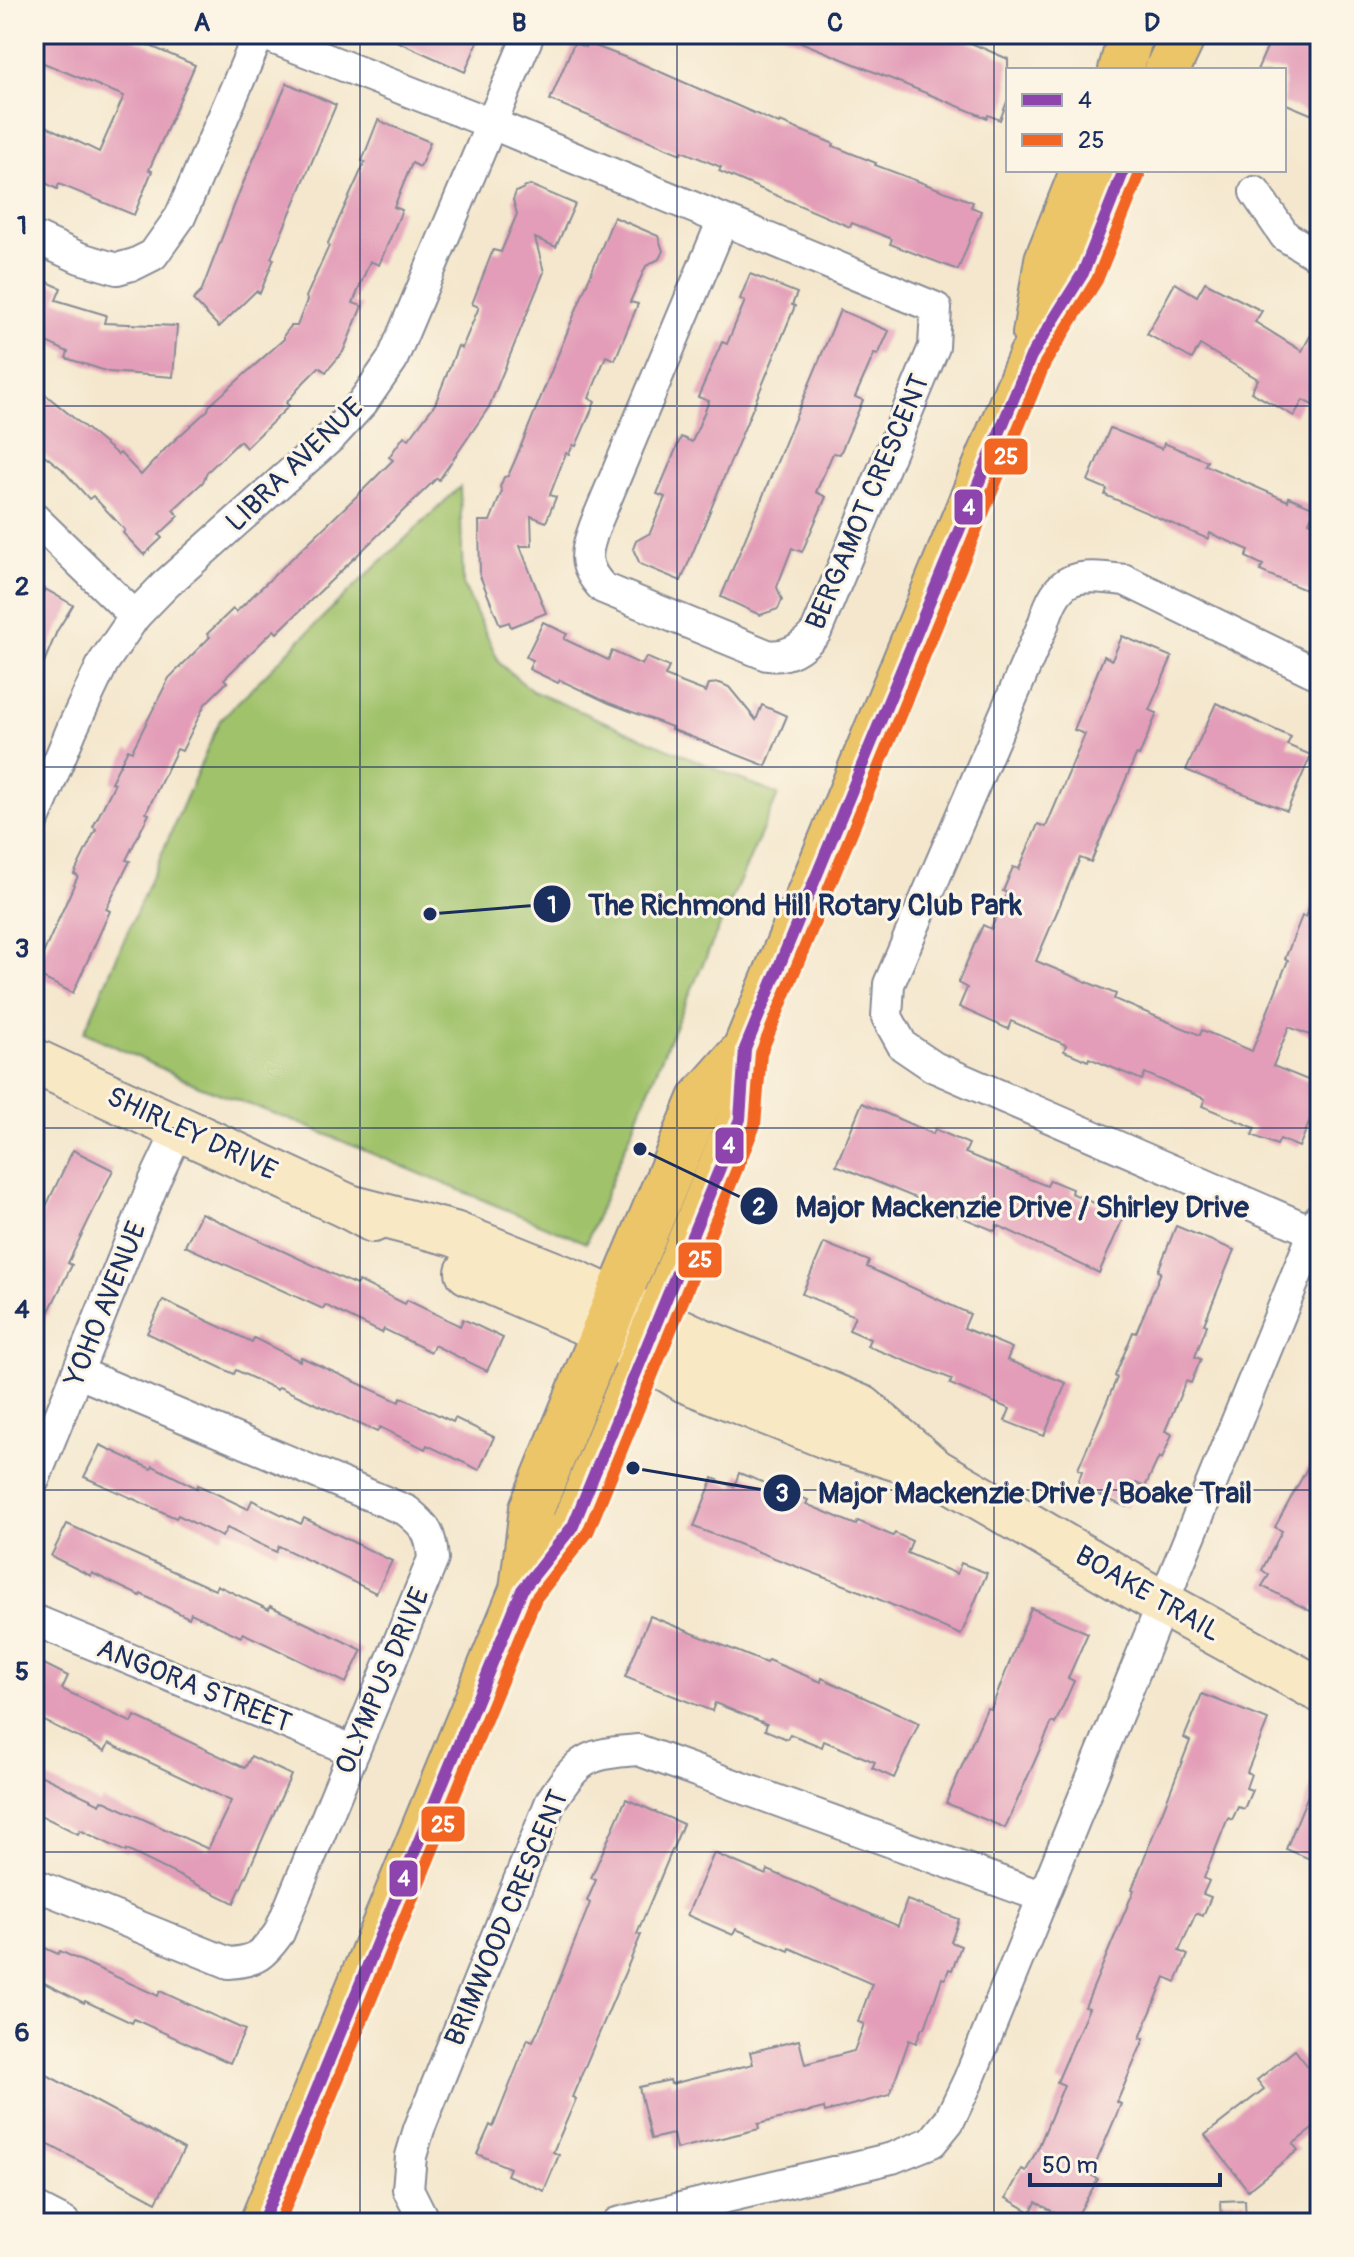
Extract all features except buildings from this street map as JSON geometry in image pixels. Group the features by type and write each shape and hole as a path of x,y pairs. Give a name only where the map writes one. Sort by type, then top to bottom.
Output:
{"main road":[{"path":"1031,356 1047,260 1082,172"},
{"path":"262,2223 522,1590 532,1508 631,1326 701,1099 745,1049 1031,356 1083,273 1123,172"}],"street":[{"name":"BERGAMOT CRESCENT","path":"260,34 490,123 936,308 934,347 816,632 800,648 779,657 767,655 603,588 592,577 586,563 587,548 596,523 723,220"},
{"path":"34,237 80,258 117,269 153,255 180,217 260,34"},
{"name":"LIBRA AVENUE","path":"34,820 103,663 135,616 165,585 332,436 363,402 392,360 529,34"},
{"path":"1126,44 1175,54"},
{"path":"1255,192 1285,236 1320,257"},
{"path":"34,518 135,616"},
{"path":"617,2223 892,2158 932,2142 949,2121 969,2079 1317,1224 934,1067 903,1046 887,1017 889,984 1043,625 1051,597 1071,579 1098,577 1125,580 1320,675"},
{"name":"SHIRLEY DRIVE","path":"34,1061 349,1207 441,1260 631,1326"},
{"name":"YOHO AVENUE","path":"34,1480 154,1182 179,1129"},
{"name":"BOAKE TRAIL","path":"631,1326 685,1380 831,1438 935,1471 1162,1603 1320,1690"},
{"name":"OLYMPUS DRIVE","path":"34,1884 209,1956 229,1963 252,1962 279,1933 433,1559 431,1541 424,1524 407,1511 79,1373"},
{"name":"ANGORA STREET","path":"34,1620 354,1751"},
{"name":"BRIMWOOD CRESCENT","path":"425,2223 408,2189 411,2156 419,2129 551,1801 570,1772 585,1760 601,1753 638,1750 1043,1897"},
{"path":"34,2207 65,2223"}],"green space":[{"path":"460,487 463,584 500,664 532,691 778,795 666,1047 586,1243 294,1121 199,1086 84,1032 220,720 338,602"}],"transit line":[{"name":"4","path":"262,2223 522,1590 573,1526 740,1119 745,1049 1031,356 1083,273 1123,172"},
{"name":"25","path":"279,2223 536,1598 588,1532 755,1125 761,1053 1045,363 1097,280 1139,176"}],"place":[{"name":"The Richmond Hill Rotary Club Park","path":"430,914"},
{"name":"Major Mackenzie Drive / Shirley Drive","path":"640,1149"},
{"name":"Major Mackenzie Drive / Boake Trail","path":"633,1468"}]}
